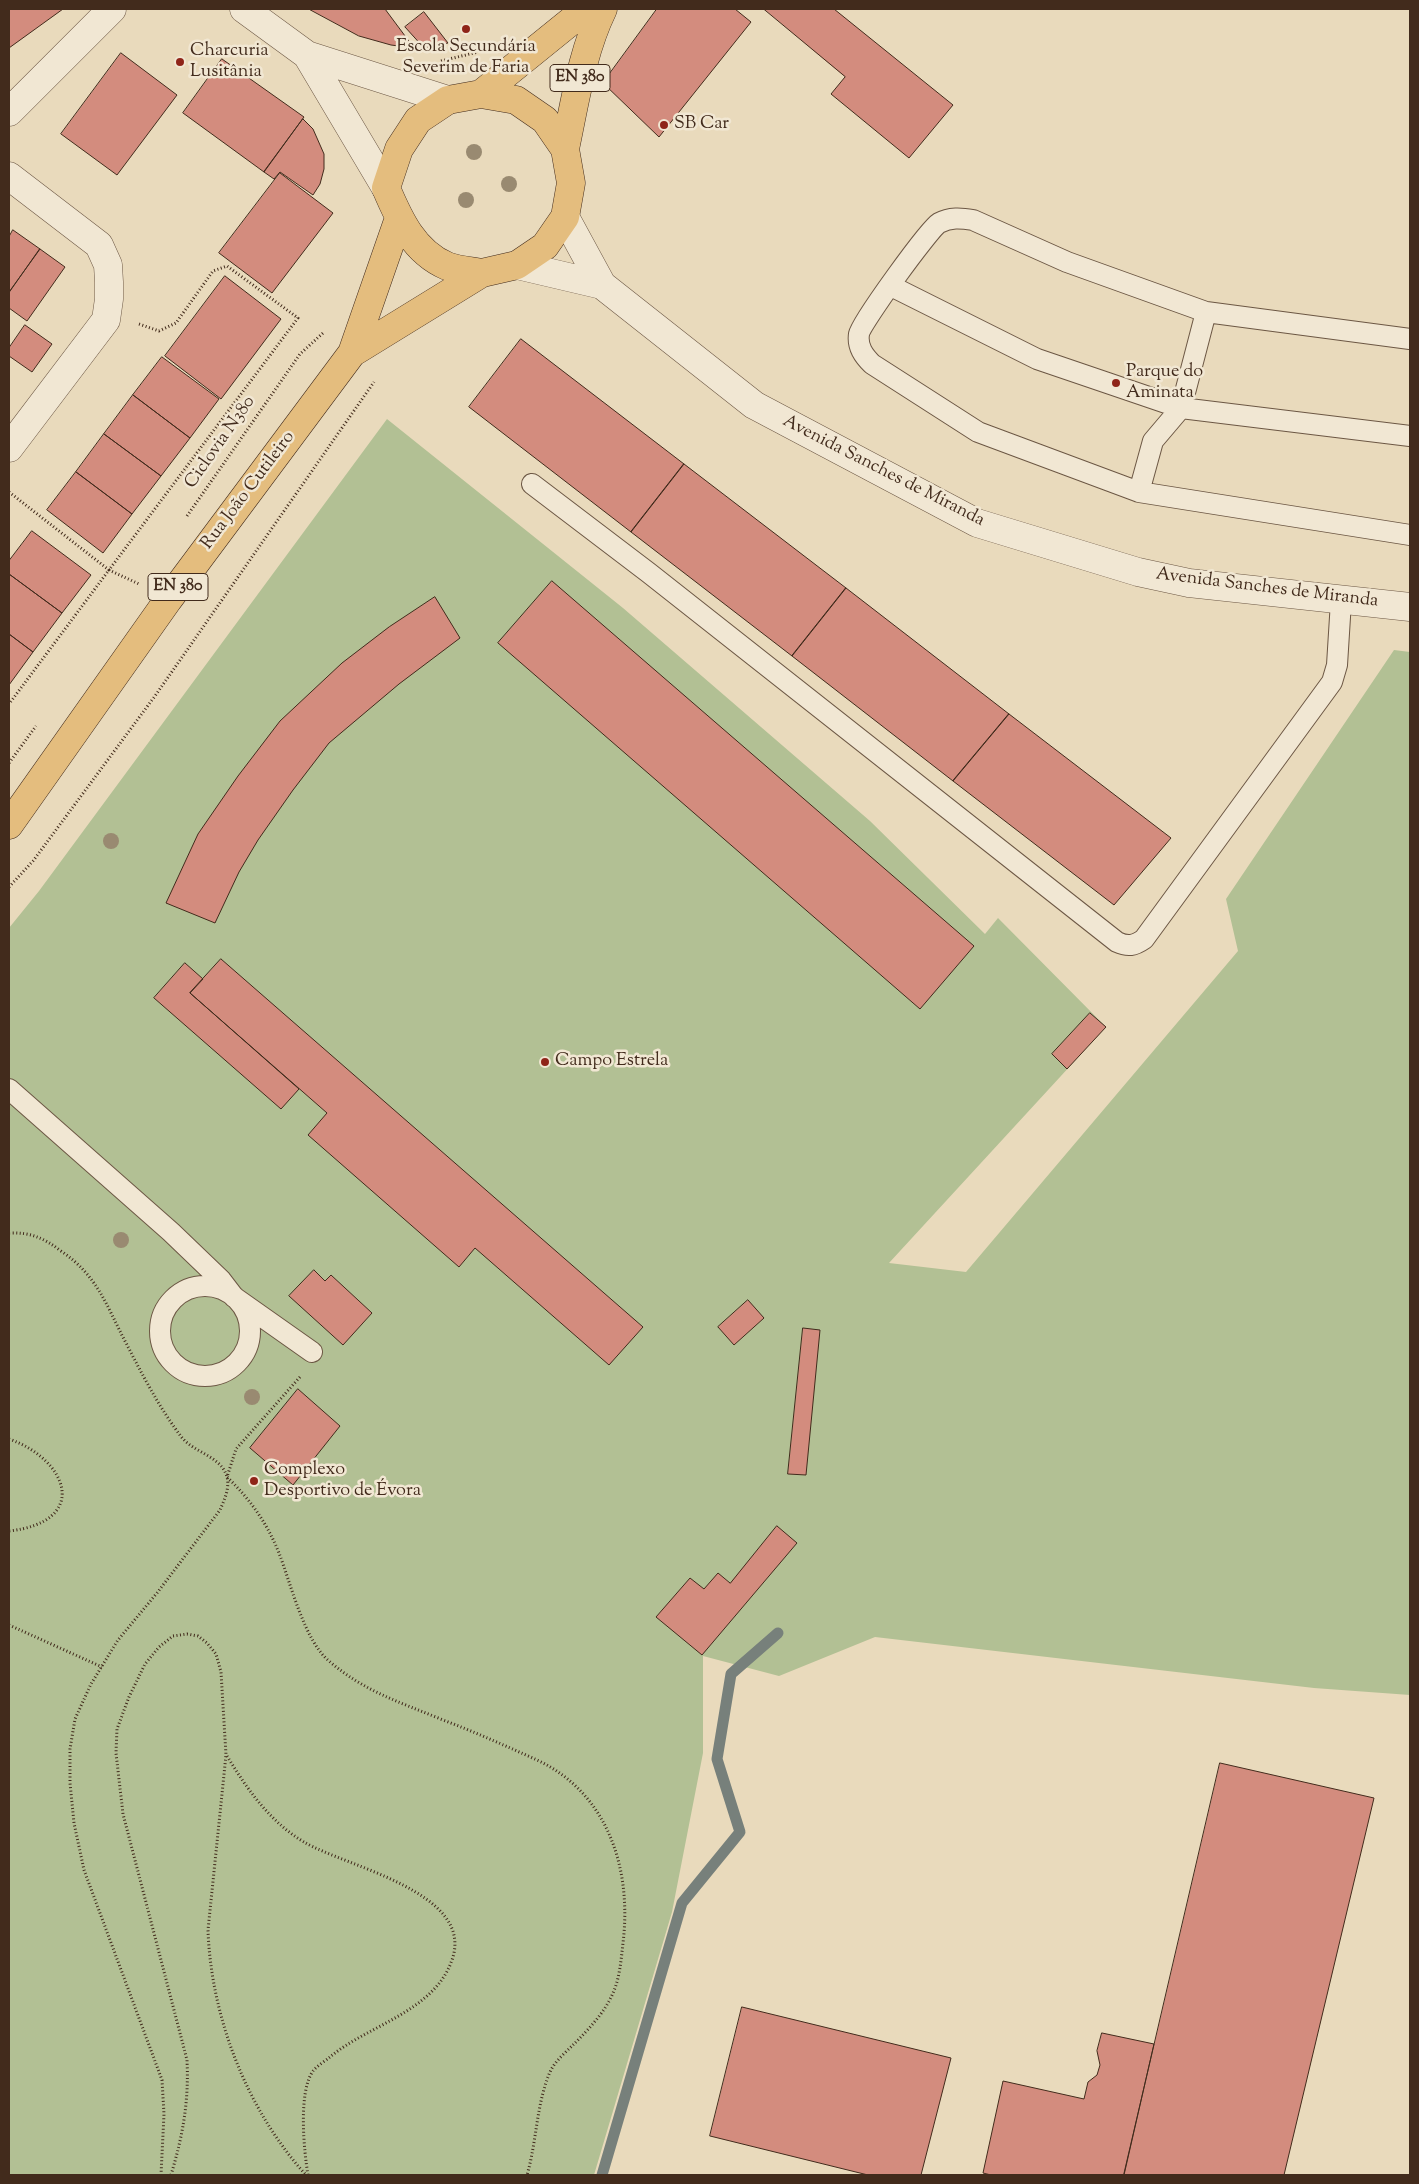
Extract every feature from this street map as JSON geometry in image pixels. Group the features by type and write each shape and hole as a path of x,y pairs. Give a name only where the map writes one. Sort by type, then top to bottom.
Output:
{"main road":[{"name":"Rua João Cutileiro","path":"482,94 586,9"},
{"name":"Rua João Cutileiro","path":"564,149 582,68 595,26 603,9"},
{"name":"Rua João Cutileiro","path":"352,353 482,273 516,265 545,246 565,217 572,183 564,149 545,120 516,100 482,94 448,100 418,120 398,149 386,188 399,218 419,247 448,266 482,273"},
{"name":"Rua João Cutileiro","path":"9,825 168,600 352,353 399,218"}],"street":[{"path":"9,112 112,9"},
{"path":"244,9 307,56 448,100"},
{"path":"307,56 386,188"},
{"path":"9,176 99,245 108,266 109,282 106,320 9,448"},
{"name":"Avenida Sanches de Miranda","path":"565,217 602,285 754,405 977,523 1138,572 1181,581 1410,607"},
{"name":"Avenida Sanches de Miranda","path":"516,265 602,285"}],"lane":[{"path":"1410,339 1206,312 1067,262 972,220 961,218 949,219 934,228 864,323 859,334 859,346 864,356 872,364 978,432 1139,492 1410,535"},
{"path":"891,286 1037,359 1181,408 1410,436"},
{"path":"1139,492 1153,440 1181,408 1206,312"},
{"path":"532,484 649,573 1117,942 1126,946 1136,945 1144,939 1332,682 1337,666 1341,600"},
{"path":"9,1089 171,1232 221,1280 234,1297 244,1308 249,1322 250,1338 245,1352 236,1363 223,1372 209,1376 194,1375 180,1369 170,1359 162,1346 161,1325 168,1305 179,1294 192,1288 207,1286 221,1289 234,1297 312,1352"}],"path":[{"path":"9,704 298,318 227,266 213,271 176,323 159,331 139,324 106,320"},
{"name":"Ciclovia N380","path":"184,521 300,354 330,328"},
{"path":"9,887 33,861 155,696 379,375"},
{"path":"9,492 109,570 168,600"},
{"path":"134,592 145,576"},
{"path":"9,763 37,724"},
{"path":"9,1233 24,1233 44,1238 87,1271 103,1297 147,1383 181,1438 216,1460 227,1477 246,1496 259,1513 278,1550 310,1637 326,1658 368,1690 486,1737 552,1767 579,1788 592,1802 606,1825 620,1869 624,1898 625,1924 620,1973 613,1993 600,2015 552,2068 543,2091 527,2175"},
{"path":"161,2175 164,2114 162,2080 84,1870 74,1823 70,1783 70,1749 75,1719 118,1640 157,1593 220,1510 227,1495 227,1477 236,1449 303,1374 312,1352"},
{"path":"9,1439 40,1457 54,1470 62,1484 63,1500 56,1513 45,1521 30,1529 9,1531"},
{"path":"9,1625 102,1667"},
{"path":"171,2175 185,2119 189,2090 187,2060 122,1814 116,1753 117,1730 129,1697 146,1664 159,1647 173,1636 187,1634 198,1636 207,1643 216,1654 221,1672 226,1755 208,1930 209,1956 218,2004 238,2068 269,2124 295,2163 307,2175"},
{"path":"226,1755 256,1801 278,1822 303,1842 424,1896 442,1912 452,1926 457,1944 452,1962 438,1984 421,2000 399,2015 343,2046 313,2071 308,2083 305,2102 303,2147 307,2175"}],"green space":[{"path":"387,419 623,608 870,821 985,934 998,918 1106,1027 889,1263 966,1272 1238,951 1226,899 1394,650 1410,652 1410,1695 1314,1688 875,1637 779,1676 703,1656 703,1753 672,1912 594,2175 9,2175 9,928 39,891"}],"building":[{"path":"9,9 63,9 9,48"},
{"path":"309,9 385,9 414,48 391,45 359,36"},
{"path":"657,9 735,9 751,22 659,137 603,83"},
{"path":"764,9 834,9 953,105 909,158 831,94 845,77"},
{"path":"424,12 448,43 424,48 405,27"},
{"path":"121,53 177,95 117,175 61,134"},
{"path":"222,59 304,117 264,172 183,113"},
{"path":"303,119 313,129 324,154 324,169 320,184 313,195 280,172 274,179 264,172"},
{"path":"280,173 333,213 272,293 219,253"},
{"path":"13,230 40,249 9,292 9,237"},
{"path":"40,249 65,267 27,321 9,308 9,293"},
{"path":"225,276 281,319 221,399 165,356"},
{"path":"25,325 52,344 32,372 9,356 9,348"},
{"path":"521,339 684,464 631,532 469,407"},
{"path":"162,357 219,399 190,438 133,395"},
{"path":"133,395 190,438 161,476 104,434"},
{"path":"104,434 161,476 132,514 76,472"},
{"path":"684,464 846,588 792,656 631,532"},
{"path":"76,472 132,514 103,553 47,510"},
{"path":"32,531 91,575 62,613 9,574 9,561"},
{"path":"9,574 62,613 33,652 9,634"},
{"path":"552,581 974,946 920,1009 498,643"},
{"path":"846,588 1009,714 953,781 792,656"},
{"path":"435,597 460,638 399,684 329,743 258,840 239,872 215,923 166,903 198,834 238,776 280,721 342,663 389,627"},
{"path":"9,634 33,652 9,685"},
{"path":"1009,714 1171,838 1114,905 953,781"},
{"path":"221,959 643,1327 609,1365 475,1248 459,1267 308,1135 327,1113 190,993"},
{"path":"185,963 203,979 190,993 299,1089 281,1109 154,998"},
{"path":"1090,1013 1106,1027 1067,1069 1052,1054"},
{"path":"314,1270 325,1281 331,1275 372,1313 343,1345 289,1296"},
{"path":"748,1300 764,1318 734,1345 718,1327"},
{"path":"803,1328 820,1330 806,1475 788,1474"},
{"path":"298,1389 340,1426 293,1485 250,1448"},
{"path":"777,1526 797,1543 702,1655 656,1617 690,1578 704,1589 718,1573 730,1583"},
{"path":"1220,1763 1374,1798 1284,2175 1124,2175"},
{"path":"742,2007 951,2058 921,2175 868,2175 710,2136"},
{"path":"1102,2033 1154,2044 1124,2175 991,2175 983,2173 1003,2081 1084,2099 1088,2082 1097,2075 1100,2065 1097,2051"}],"waterway":[{"path":"602,2175 682,1903 740,1832 717,1759 731,1674 778,1633"}],"place":[{"name":"Escola Secundária Severim de Faria","path":"466,29"},
{"name":"Charcuria Lusitânia","path":"180,62"},
{"name":"SB Car","path":"664,125"},
{"name":"Parque do Aminata","path":"1116,383"},
{"name":"Campo Estrela","path":"545,1062"},
{"name":"Complexo Desportivo de Évora","path":"254,1481"}]}
